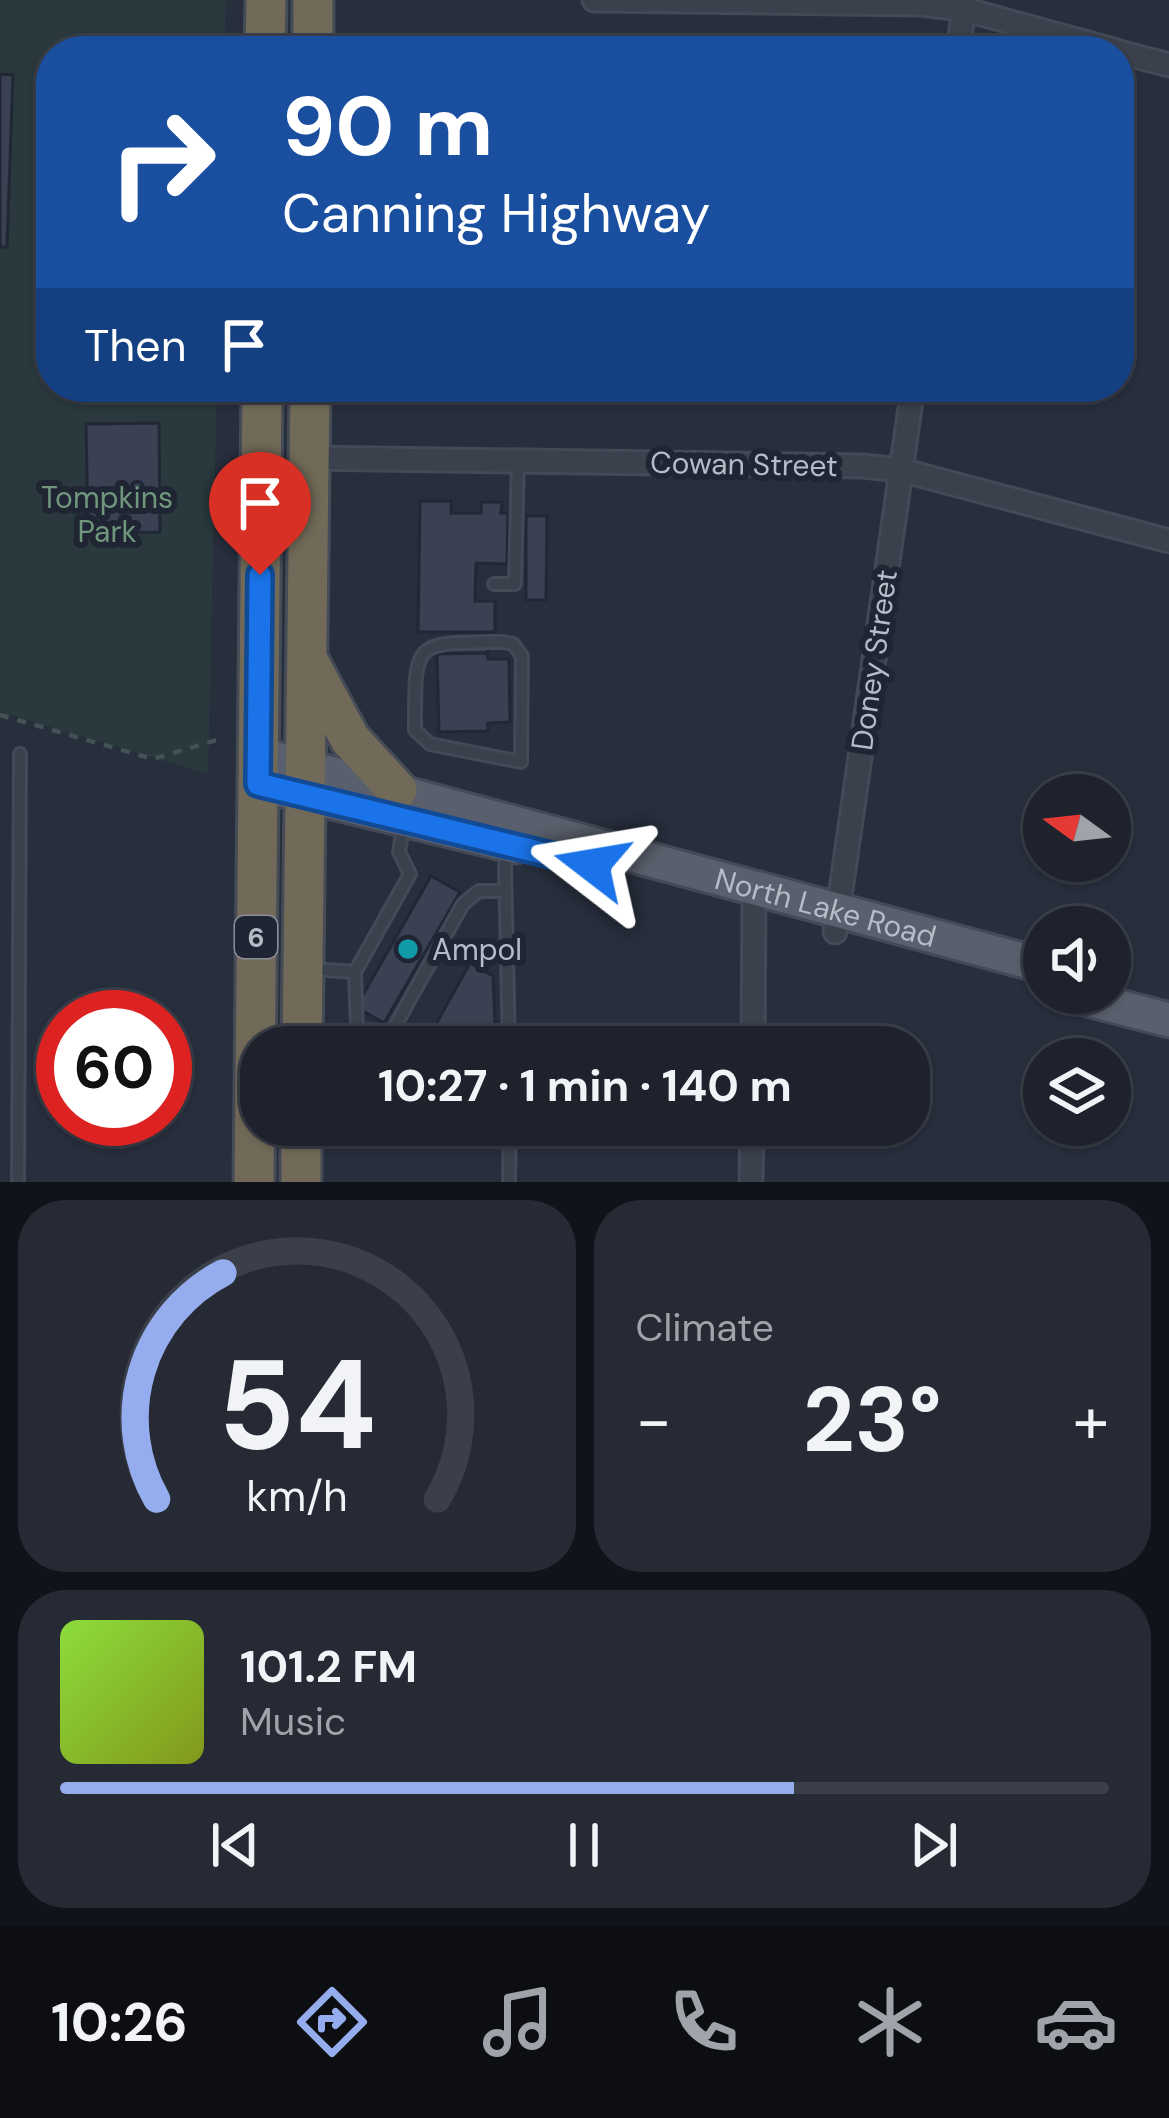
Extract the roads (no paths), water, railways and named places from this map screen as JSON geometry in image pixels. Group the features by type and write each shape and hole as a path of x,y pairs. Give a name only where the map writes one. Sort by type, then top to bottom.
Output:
{"highway":[{"path":"266,0 266,36"},
{"path":"313,0 313,36"},
{"name":"6","path":"254,1182 246,758 261,402"},
{"name":"6","path":"302,1026 310,402"},
{"path":"307,659 350,739 401,805"},
{"path":"301,1146 301,1182"}],"main road":[{"name":"North Lake Road","path":"246,758 306,781 836,922 1023,980"},
{"name":"North Lake Road","path":"401,805 509,844 754,900"},
{"name":"North Lake Road","path":"836,922 1023,962"},
{"path":"1131,989 1169,999"},
{"path":"1131,1010 1169,1020"}],"street":[{"path":"594,0 964,4 1069,36"},
{"path":"960,36 964,4"},
{"path":"1134,55 1169,65"},
{"name":"Doney Street","path":"836,922 911,402"},
{"name":"Cowan Street","path":"309,458 863,466 902,470 1169,541"},
{"path":"753,1026 754,900"},
{"path":"751,1182 752,1146"}],"lane":[{"path":"494,584 515,584 518,461"},
{"path":"503,642 519,649 521,762 420,738 415,666 429,646 503,642"},
{"path":"18,1182 20,754"},
{"path":"357,1026 355,972 410,874 399,852 401,805"},
{"path":"508,1026 505,891 509,844"},
{"path":"395,1026 463,904 479,891 505,891"},
{"path":"303,969 355,972"},
{"path":"509,1182 510,1146"}],"place":[{"name":"Ampol","path":"408,949"}],"park label":[{"name":"Tompkins Park","path":"107,514"}]}
